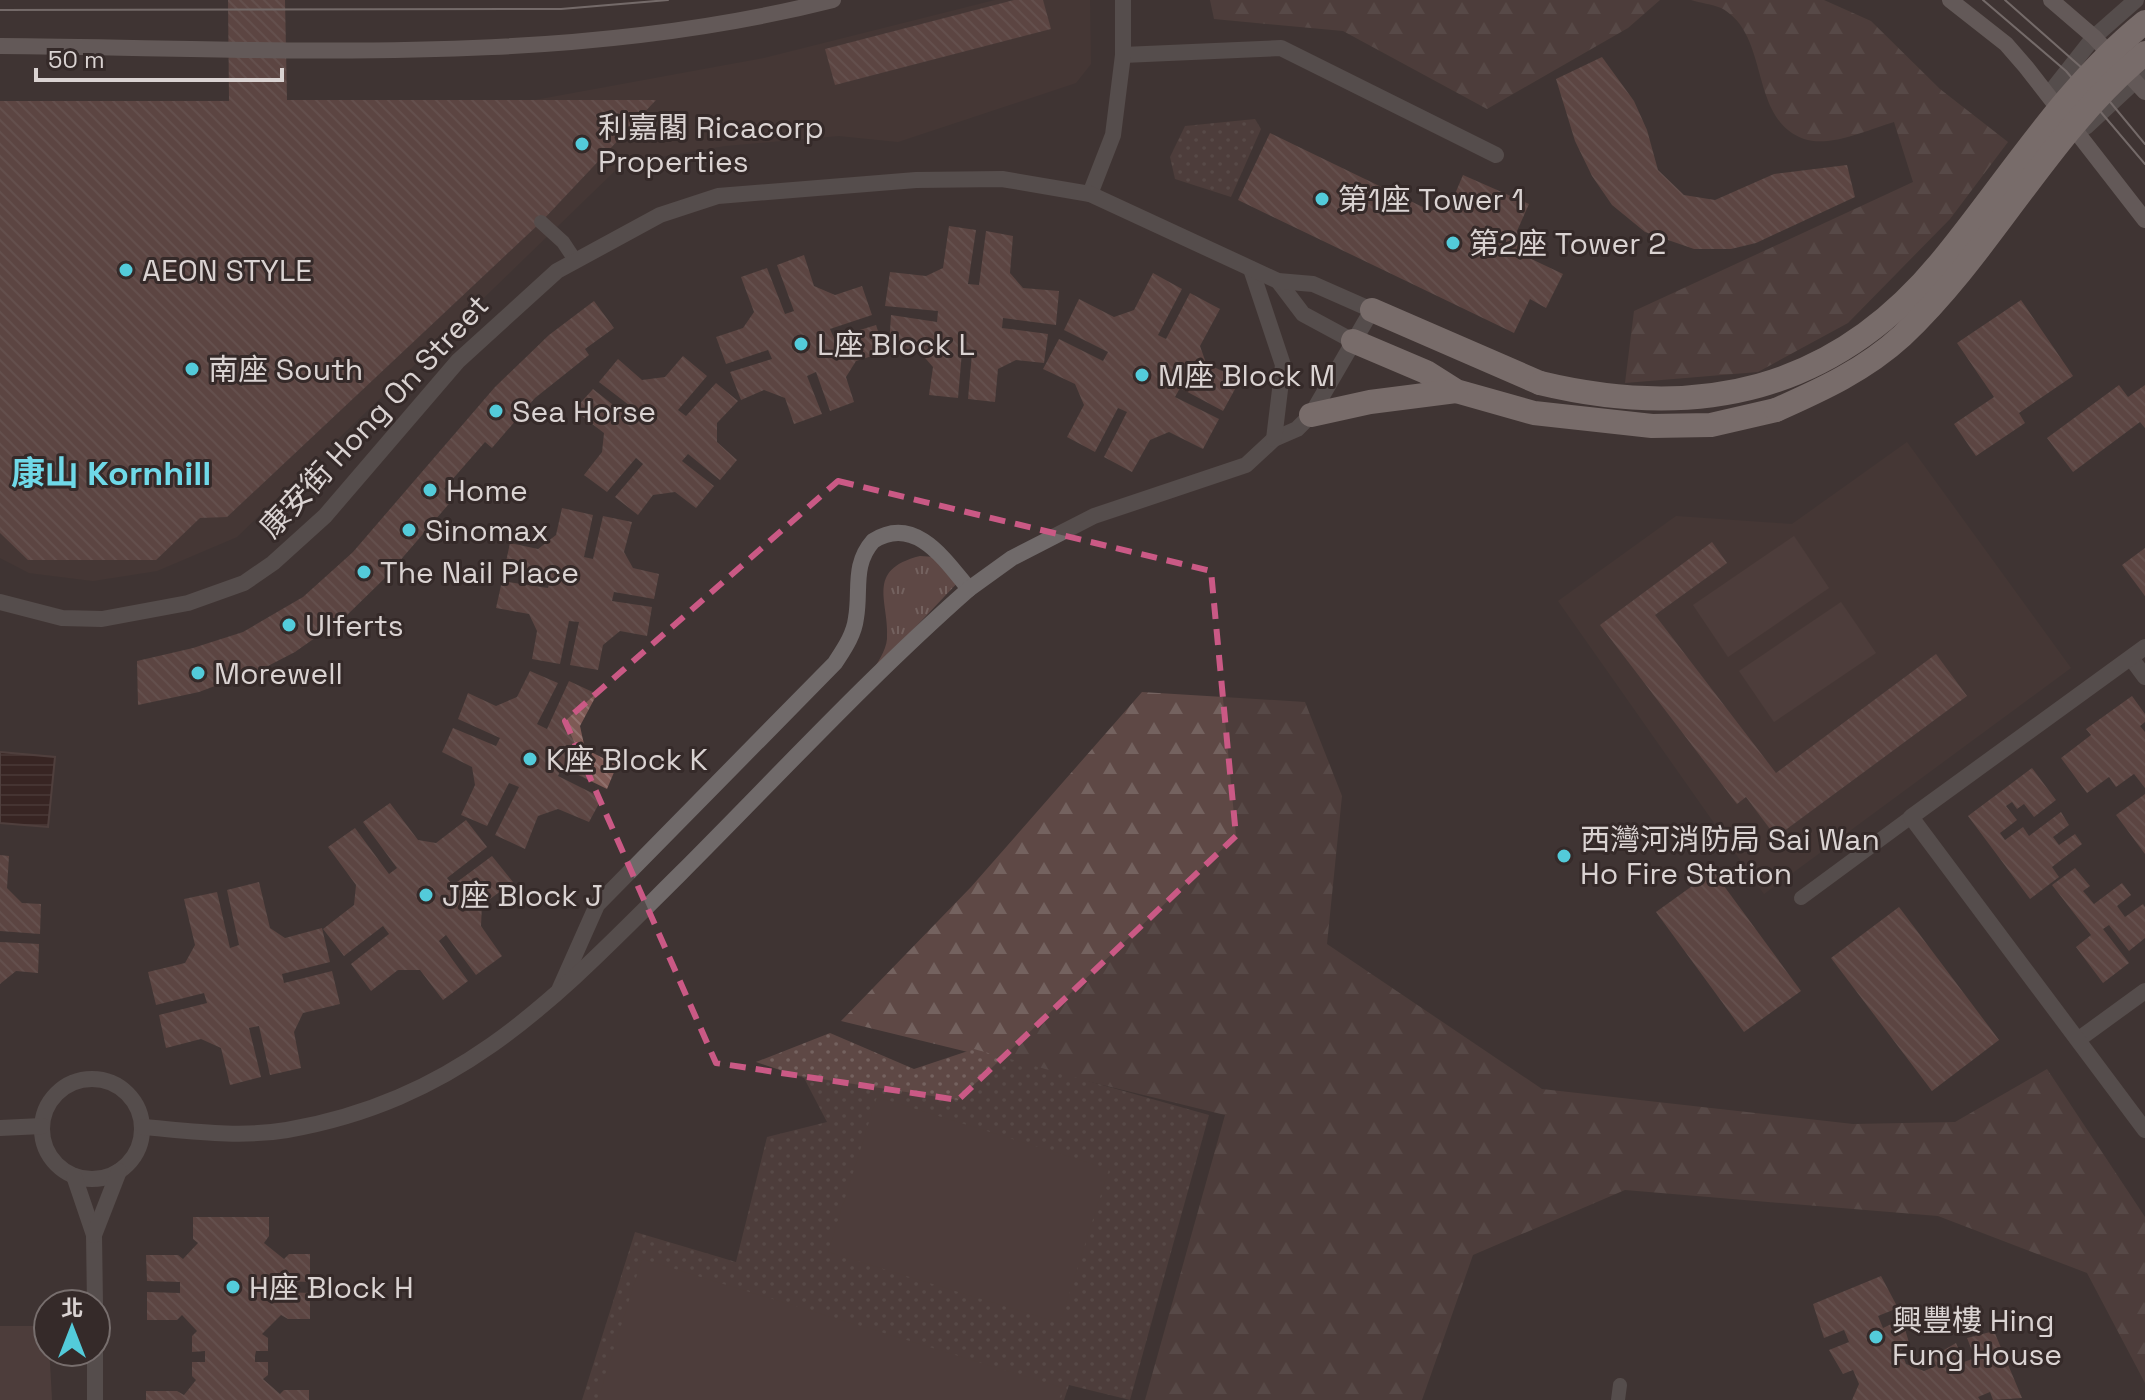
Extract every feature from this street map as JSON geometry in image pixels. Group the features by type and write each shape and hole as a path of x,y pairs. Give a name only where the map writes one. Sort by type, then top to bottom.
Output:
{"highway":[{"path":"1372,310 1540,383 1592,396 1651,401 1703,399 1765,384 1830,357 1884,319 1939,265 2056,112 2145,22"},
{"path":"1353,341 1426,372 1456,391 1534,413 1590,422 1696,425 1776,410 1842,381 1900,337 1952,283 2074,124 2145,53"},
{"path":"1311,415 1370,402 1456,391"}],"main road":[{"path":"0,46 429,49 573,44 699,26 833,0"},
{"path":"1950,0 2006,44 2049,94 2145,220"},
{"path":"2051,0 2142,81"}],"street":[{"path":"2049,94 2094,37 2136,0"},
{"path":"1090,194 1113,135 1123,55 1123,8"},
{"path":"1123,55 1281,48 1496,155"},
{"path":"2080,134 2142,81"},
{"name":"康安街 Hong On Street","path":"0,602 62,618 102,619 188,603 244,583 273,563 325,516 458,361 557,271 660,215 718,196 916,180 1002,179 1090,194 1278,281 1313,284 1372,310"},
{"path":"1251,269 1283,365 1274,439"},
{"name":"康安街 Hong On Street","path":"1278,281 1303,314 1353,341"},
{"path":"143,1127 256,1133 287,1130 401,1097 462,1066 510,1034 556,997 969,589 1055,533 1119,506 1208,481 1246,465 1274,439 1297,429 1311,415 1372,310"},
{"path":"556,997 597,905 844,650 856,622 858,566 873,541 881,535 901,532 921,538 969,589"},
{"path":"2145,647 1911,817 2145,1130"},
{"path":"2131,658 2145,677"},
{"path":"2079,1039 2145,991"},
{"path":"94,1235 119,1171 136,1152 143,1127 130,1096 117,1085 101,1080 68,1085 45,1110 42,1126 50,1156 74,1176 94,1235 95,1288"},
{"path":"0,1128 42,1126"},
{"path":"74,1176 105,1178 119,1171"},
{"path":"95,1368 95,1400"}],"lane":[{"path":"541,222 563,242 575,260"},
{"path":"1801,898 1911,817"}],"highlighted area":[{"path":"838,481 1211,571 1236,836 958,1100 716,1063 565,721"}],"shaded area":[{"name":"南座 South","path":"995,0 1090,0 1091,64 1076,83 898,142 839,136 725,146 623,163 237,537 157,571 93,581 29,573 0,558 0,101 535,100 764,58"},
{"path":"1907,442 2071,668 1764,894 1558,601 1676,516 1792,524"},
{"path":"0,752 55,757 48,827 0,823"}],"green space":[{"path":"1210,0 1660,0 1628,28 1487,109 1343,31 1214,19"},
{"path":"1691,0 1824,0 1871,21 1940,89 2008,142 1950,219 1848,323 1758,372 1625,383 1634,311 1913,182 1894,122 1826,141 1804,139 1786,129 1774,114 1747,37 1737,20 1721,8"},
{"path":"1255,119 1261,129 1231,197 1175,179 1170,157 1185,126"},
{"path":"1794,536 1829,588 1728,657 1693,605"},
{"path":"920,556 935,557 962,578 871,674 887,639 886,579 903,562"},
{"path":"1841,602 1876,653 1774,722 1739,671"},
{"path":"1142,692 1305,702 1342,796 1327,944 1542,1089 1853,1124 1955,1122 2047,1069 2145,1217 2145,1383 2087,1273 1938,1216 1625,1190 1473,1255 1422,1400 1145,1400 1225,1115 841,1021 971,887"},
{"path":"830,1033 914,1069 974,1049 1209,1115 1130,1400 1069,1385 1064,1400 582,1400 635,1232 736,1262 767,1137 827,1122 804,1078 756,1062"},
{"path":"877,1097 1109,1169 1060,1323 828,1252"},
{"path":"642,1259 1063,1388 1059,1400 598,1400"},
{"path":"0,1326 32,1326 32,1368 50,1368 52,1400 0,1400"}],"building":[{"name":"南座 South","path":"228,0 285,0 287,100 656,100 541,222 227,517 200,518 156,560 28,560 0,533 0,101 229,101"},
{"path":"1014,0 1043,0 1051,29 835,85 825,49"},
{"path":"1602,57 1634,101 1647,130 1658,170 1684,195 1715,200 1774,174 1847,165 1855,197 1756,243 1731,249 1694,249 1645,232 1612,205 1592,176 1575,141 1556,79"},
{"path":"1270,133 1431,211 1452,201 1463,175 1529,204 1517,231 1523,255 1563,274 1546,308 1530,299 1514,333 1238,200"},
{"path":"949,226 976,230 968,284 979,285 986,231 1013,236 1010,273 1023,288 1059,291 1056,325 1003,318 1002,328 1048,334 1044,363 1016,360 998,369 995,402 968,399 972,353 962,352 958,398 929,395 933,367 918,350 889,347 891,315 937,322 938,311 885,306 890,272 926,276 943,268"},
{"name":"L座 Block L","path":"804,255 814,286 835,295 862,286 872,315 830,329 834,338 876,325 885,352 856,361 846,377 854,402 830,411 816,372 807,376 822,414 794,424 785,398 764,390 741,400 730,372 772,359 768,350 726,364 716,337 743,328 754,312 741,277 767,268 785,314 794,311 777,265"},
{"name":"M座 Block M","path":"1153,273 1182,289 1158,335 1166,339 1190,293 1220,309 1200,346 1206,363 1240,380 1223,411 1180,388 1175,397 1219,419 1203,449 1169,432 1150,440 1132,472 1104,457 1127,412 1118,408 1095,452 1067,437 1084,405 1075,384 1043,369 1059,339 1103,361 1108,352 1064,330 1079,299 1114,317 1134,310"},
{"path":"2021,300 2073,376 2019,413 2025,423 1976,456 1954,424 1994,397 1957,343"},
{"path":"594,301 614,328 585,349 589,355 535,398 492,448 485,442 444,489 454,498 385,578 346,616 295,652 268,666 199,692 138,705 137,661 243,632 303,597 353,552 495,387 549,335"},
{"name":"L座 Block L","path":"683,356 707,376 678,410 686,416 716,383 738,401 717,423 717,442 737,460 720,480 688,454 682,461 714,486 696,508 675,492 653,495 638,515 615,497 643,464 636,458 607,492 584,475 602,452 604,433 574,410 593,389 632,420 638,412 599,382 618,359 642,380 665,377"},
{"path":"2119,385 2128,397 2145,385 2145,428 2140,422 2073,472 2047,438"},
{"name":"K座 Block K","path":"562,508 593,515 584,557 593,559 603,516 632,522 624,552 633,568 659,574 654,599 614,592 612,601 652,607 647,636 620,631 603,645 598,670 570,665 579,622 569,621 560,664 532,659 537,631 529,614 496,608 502,581 548,588 550,579 504,571 510,543 538,549 556,535"},
{"path":"1712,542 1727,563 1655,615 1776,773 1936,654 1967,696 1776,837 1746,797 1737,804 1600,625"},
{"path":"2145,548 2145,596 2122,565"},
{"name":"K座 Block K","path":"530,671 558,683 537,724 547,729 569,681 597,694 580,726 585,749 617,765 607,789 562,767 558,776 602,798 589,822 558,809 538,816 525,849 495,835 519,787 509,783 487,826 461,815 475,785 472,767 442,752 453,728 496,746 500,738 458,719 468,693 496,706 517,697"},
{"path":"2132,696 2145,714 2145,722 2140,726 2145,732 2145,788 2134,774 2116,787 2109,777 2087,793 2061,758 2091,735 2086,729"},
{"path":"2032,768 2056,800 2034,817 2024,804 2017,809 2012,802 2006,806 2017,820 2000,833 2005,840 2023,827 2029,836 2061,812 2069,825 2053,837 2059,845 2075,834 2082,844 2052,867 2059,877 2030,899 1968,816"},
{"path":"2145,794 2145,854 2116,815"},
{"name":"J座 Block J","path":"390,803 418,840 436,843 466,820 487,847 447,878 453,885 492,856 513,882 482,905 481,926 502,956 476,975 446,935 439,941 468,981 443,1000 420,970 398,970 371,991 351,964 389,934 383,926 344,956 323,929 354,905 356,885 328,847 355,828 389,874 397,868 363,822"},
{"path":"0,855 9,856 7,888 22,903 41,904 40,934 0,931"},
{"path":"2075,868 2090,886 2083,891 2094,904 2122,883 2131,895 2117,906 2125,917 2143,904 2145,907 2145,938 2129,951 2109,925 2103,929 2129,963 2103,983 2076,947 2091,935 2052,885"},
{"path":"1713,871 1801,991 1744,1032 1656,912"},
{"path":"259,882 270,928 285,938 322,928 330,962 282,974 284,983 332,971 340,1004 303,1013 294,1032 301,1068 270,1075 259,1026 249,1028 261,1077 230,1085 221,1048 201,1039 166,1048 159,1015 207,1003 204,993 156,1005 148,972 185,963 195,945 184,899 217,892 230,948 239,945 227,890"},
{"path":"1899,907 1999,1040 1932,1091 1831,958"},
{"path":"0,942 39,944 38,973 16,971 0,984"},
{"name":"H座 Block H","path":"193,1217 269,1217 269,1236 264,1243 284,1259 289,1254 310,1254 310,1282 285,1281 285,1292 310,1293 310,1319 288,1319 281,1315 262,1334 268,1338 268,1351 256,1351 255,1356 255,1362 268,1362 268,1375 263,1379 280,1394 284,1390 309,1390 309,1400 146,1400 146,1391 177,1391 184,1395 196,1380 192,1376 192,1362 205,1362 205,1351 192,1352 192,1336 197,1331 182,1315 177,1320 147,1320 147,1292 180,1293 180,1282 147,1281 146,1255 178,1255 183,1259 198,1243 193,1239"},
{"name":"興豐樓 Hing Fung House","path":"1881,1276 1898,1308 1878,1316 1883,1328 1902,1319 1910,1346 1901,1350 1906,1364 1924,1371 1936,1366 1932,1357 1956,1343 1964,1362 1975,1358 1967,1338 1994,1331 2022,1398 1993,1400 1990,1392 1978,1397 1980,1400 1852,1400 1859,1384 1853,1370 1843,1374 1829,1350 1849,1342 1844,1330 1824,1338 1813,1304"}],"tram line":[{"path":"0,10 561,9 668,0"},
{"path":"1983,0 2066,71 2145,164"},
{"path":"2005,0 2082,68 2145,144"}],"place":[{"name":"利嘉閣 Ricacorp Properties","path":"582,144"},
{"name":"第1座 Tower 1","path":"1322,199"},
{"name":"第2座 Tower 2","path":"1453,243"},
{"name":"AEON STYLE","path":"126,270"},
{"name":"L座 Block L","path":"801,344"},
{"name":"南座 South","path":"192,369"},
{"name":"M座 Block M","path":"1142,375"},
{"name":"Sea Horse","path":"496,411"},
{"name":"Home","path":"430,490"},
{"name":"Sinomax","path":"409,530"},
{"name":"The Nail Place","path":"364,572"},
{"name":"Ulferts","path":"289,625"},
{"name":"Morewell","path":"198,673"},
{"name":"K座 Block K","path":"530,759"},
{"name":"西灣河消防局 Sai Wan Ho Fire Station","path":"1564,856"},
{"name":"J座 Block J","path":"426,895"},
{"name":"H座 Block H","path":"233,1287"},
{"name":"興豐樓 Hing Fung House","path":"1876,1337"}],"district":[{"name":"康山 Kornhill","path":"111,473"}]}
